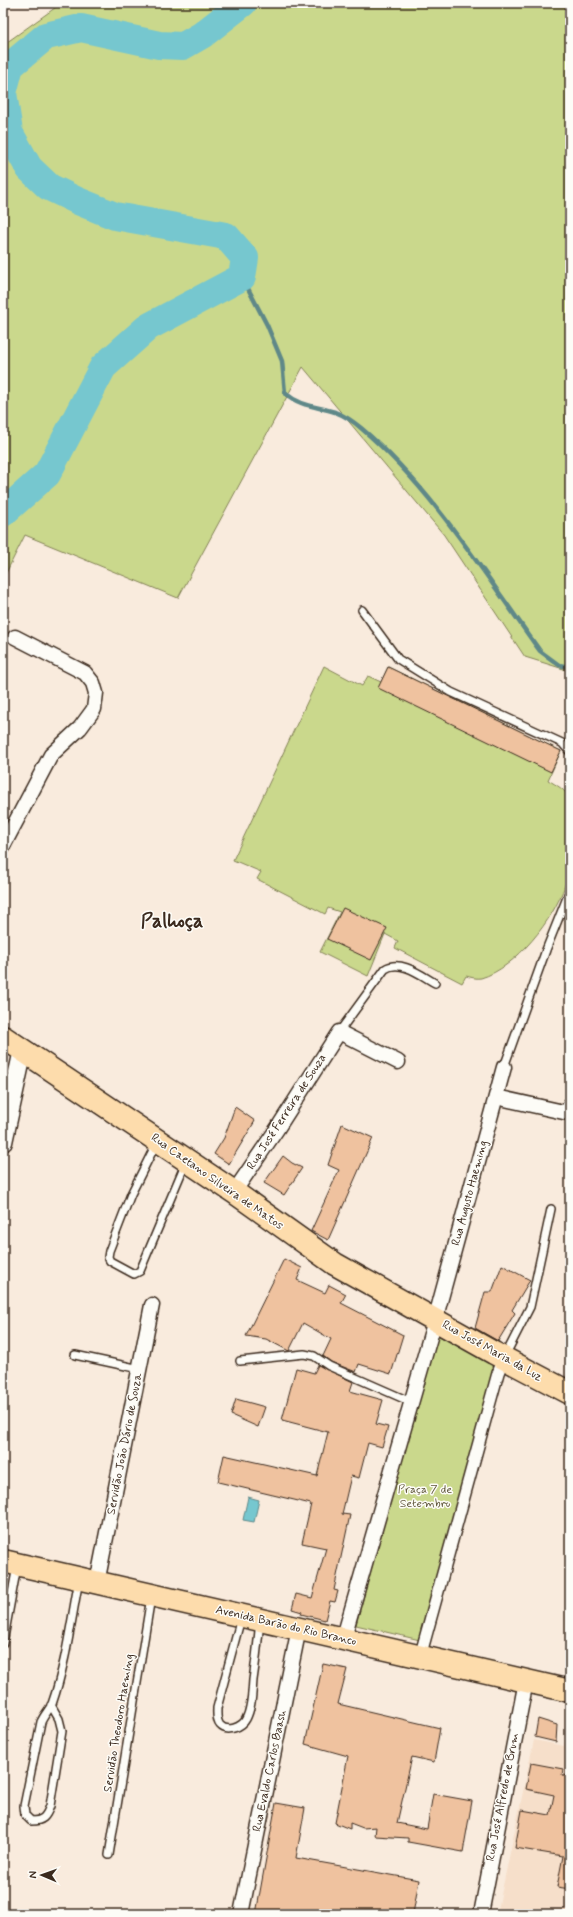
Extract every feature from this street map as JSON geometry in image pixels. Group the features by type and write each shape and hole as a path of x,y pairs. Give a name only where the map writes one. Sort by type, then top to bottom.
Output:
{"main road":[{"name":"Rua Caetano Silveira de Matos","path":"3,1037 158,1140 335,1264 435,1320"},
{"name":"Rua José Maria da Luz","path":"435,1320 570,1393"},
{"name":"Avenida Barão do Rio Branco","path":"10,1562 299,1628 343,1640 570,1691"}],"street":[{"path":"3,846 42,769 51,755 80,728 94,709 96,693 93,683 85,673 15,637"},
{"path":"339,1032 398,1062"},
{"name":"Rua José Ferreira de Souza","path":"234,1192 339,1032"},
{"path":"3,1142 23,1050"},
{"name":"Rua Augusto Haeming","path":"435,1320 504,1067"},
{"path":"496,1097 568,1113 570,1106"},
{"name":"Servidão João Dário de Souza","path":"89,1581 140,1369 152,1305"},
{"path":"343,1640 435,1320"},
{"path":"420,1657 498,1373 504,1358"},
{"name":"Rua Evaldo Carlos Baash","path":"241,1914 299,1628"},
{"name":"Rua José Alfredo de Brum","path":"481,1914 526,1681"}],"lane":[{"path":"362,610 398,658 451,692 562,743 570,752"},
{"path":"504,1067 546,950 570,890"},
{"path":"339,1032 385,970 392,965 400,965 435,983"},
{"path":"158,1140 131,1194 109,1251 108,1257 110,1260 134,1274 140,1271 187,1160"},
{"path":"504,1358 530,1308 551,1209"},
{"path":"240,1361 304,1354 314,1356 329,1366 411,1402"},
{"path":"75,1355 140,1369"},
{"path":"3,1643 10,1562"},
{"path":"51,1705 59,1719 62,1731 51,1798 46,1816 40,1821 31,1821 25,1815 24,1806 41,1722 44,1713 51,1705 89,1581"},
{"name":"Servidão Theodoro Haeming","path":"109,1855 151,1595"},
{"path":"251,1618 252,1696 247,1718 243,1724 234,1728 226,1729 220,1726 217,1719 217,1708 251,1618"}],"shaded area":[{"path":"570,1723 570,1914 497,1914 534,1740 564,1746"}],"green space":[{"path":"58,3 570,3 570,671 525,657 444,535 303,367 178,598 25,535 3,579 3,45 59,5"},
{"path":"324,666 362,686 368,676 381,682 388,667 561,751 548,780 558,786 569,796 571,803 569,870 565,885 560,898 543,927 520,953 494,973 481,978 466,976 462,983 395,948 398,941 385,934 368,976 320,952 340,912 328,908 325,914 257,879 261,872 233,860"},
{"name":"Praça 7 de Setembro","path":"443,1332 493,1358 494,1368 420,1640 356,1625 435,1335"}],"water":[{"path":"248,1497 259,1500 254,1522 243,1520"}],"building":[{"path":"388,667 561,751 551,772 378,688"},
{"path":"343,908 387,928 371,960 327,939"},
{"path":"235,1107 255,1121 229,1164 214,1154 224,1138"},
{"path":"342,1124 373,1138 328,1240 311,1231 339,1170 328,1165"},
{"path":"283,1156 302,1168 284,1195 264,1183"},
{"path":"284,1259 302,1268 297,1280 325,1293 329,1285 346,1294 341,1303 403,1335 391,1374 359,1364 356,1372 331,1362 323,1356 331,1339 303,1323 289,1351 266,1339 246,1336"},
{"path":"502,1265 530,1280 512,1310 515,1313 498,1341 475,1328 485,1292 492,1292"},
{"path":"318,1365 353,1382 350,1391 383,1400 376,1424 388,1427 382,1447 368,1443 359,1478 351,1476 342,1514 350,1515 334,1590 338,1591 335,1602 330,1601 325,1620 301,1614 302,1612 292,1609 296,1594 312,1598 326,1548 302,1543 311,1504 218,1482 224,1455 317,1476 328,1432 282,1420 296,1368 314,1373"},
{"path":"236,1399 265,1407 258,1427 231,1415"},
{"path":"323,1664 347,1669 338,1704 440,1728 434,1762 412,1757 397,1823 427,1829 433,1794 472,1801 463,1852 408,1842 408,1838 375,1836 376,1827 363,1828 350,1823 350,1829 335,1823 348,1756 305,1744"},
{"path":"538,1719 557,1725 556,1742 535,1737"},
{"path":"531,1763 563,1769 562,1775 570,1776 570,1889 557,1887 563,1856 515,1848 522,1810 550,1815 554,1795 526,1789"},
{"path":"276,1803 305,1808 296,1858 419,1880 413,1914 256,1914"}],"waterway":[{"path":"3,513 47,474 103,367 148,327 242,277 245,258 226,236 115,216 49,187 29,168 9,132 3,93 10,66 46,36 81,28 159,45 183,46 202,35 243,3"},
{"path":"242,277 267,325 282,361 285,393 303,404 335,412 345,417 361,428 387,451 434,505 478,563 540,651 559,665 570,667"}],"district":[{"name":"Palhoça","path":"172,921"}]}
